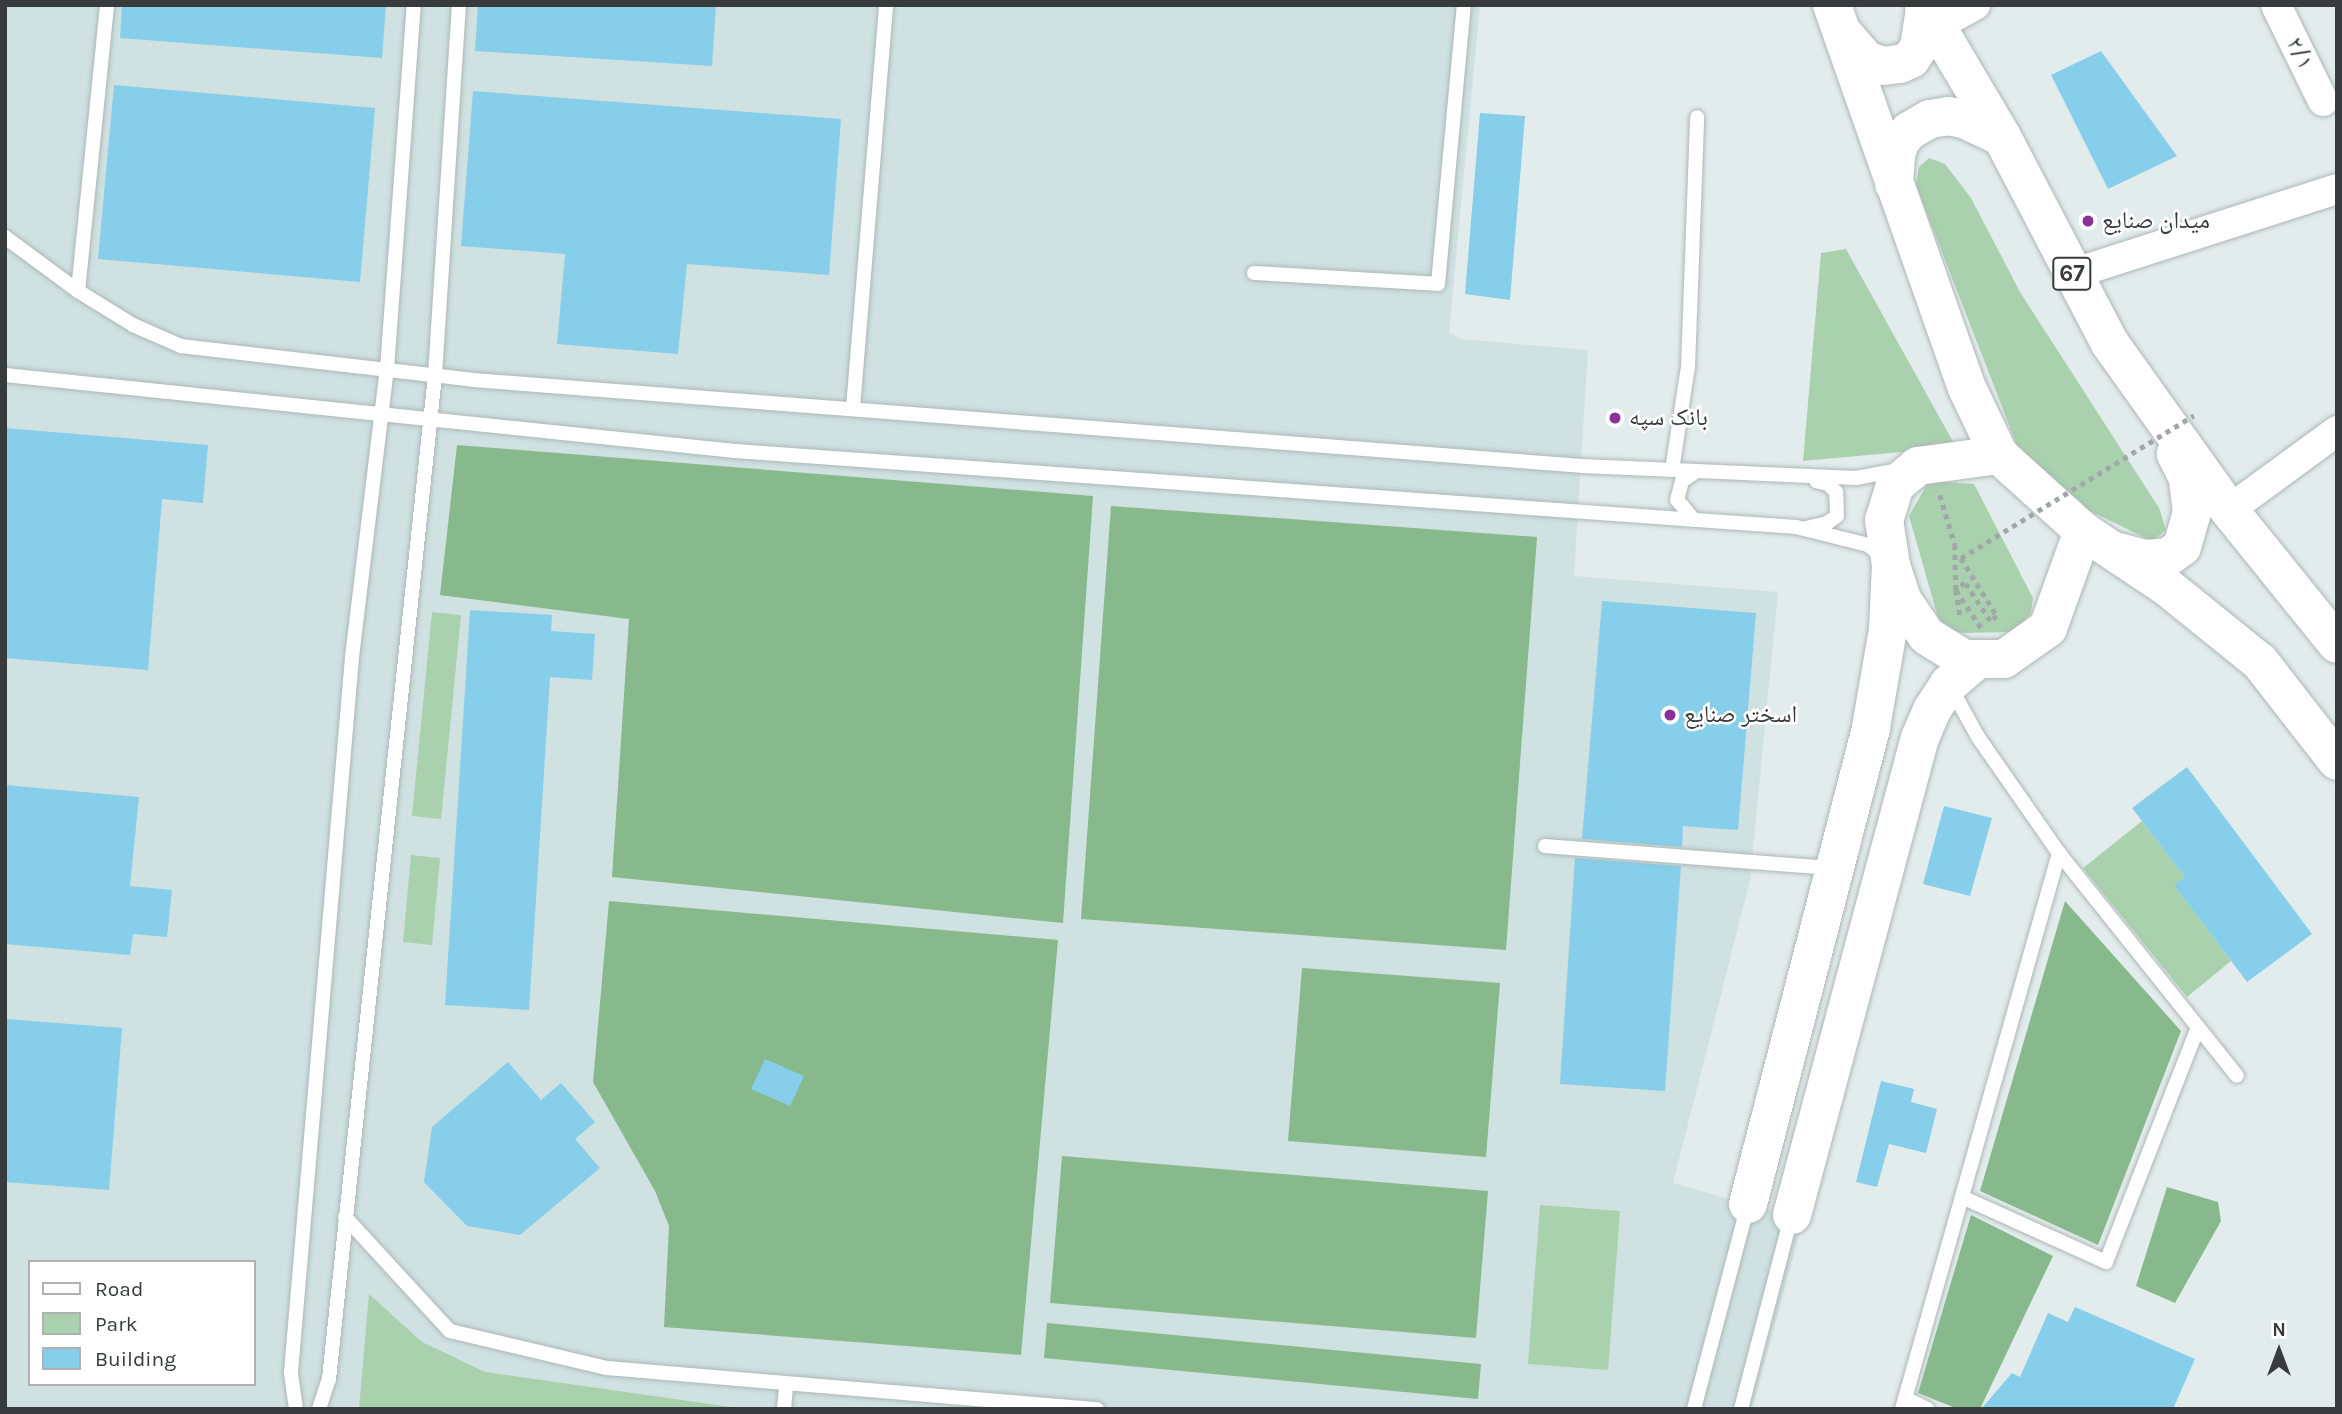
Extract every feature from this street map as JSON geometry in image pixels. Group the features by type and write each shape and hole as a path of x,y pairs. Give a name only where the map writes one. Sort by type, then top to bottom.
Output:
{"main road":[{"path":"1836,16 1866,60 1883,66 1900,64 1911,59 1919,47 1928,13"},
{"name":"67","path":"1928,13 2003,137 2109,342 2229,510 2337,644"},
{"path":"1836,16 1967,388 1999,455 2095,540 2167,587 2260,662 2337,761"},
{"path":"1894,186 1896,155 1900,142 1909,131 1930,119 1948,116 1965,119 2003,137"},
{"path":"2095,540 2146,559 2168,557 2182,547 2192,513 2188,478 2154,407"},
{"path":"1981,646 1965,659 1927,636 1902,601 1891,565 1884,520 1895,485 1924,465 1999,455"},
{"path":"1981,646 2004,659 2048,628 2095,540"},
{"path":"1748,1204 1871,726 1888,630 1891,565"},
{"path":"1792,1215 1907,778 1932,710 1949,684 1981,646"}],"street":[{"path":"1928,13 1975,5"},
{"name":"۲/۱","path":"2276,5 2323,102"},
{"path":"2072,274 2337,189"},
{"path":"2229,510 2337,431"}],"lane":[{"path":"78,291 107,5"},
{"path":"296,1409 291,1372 352,657 387,369 414,5"},
{"path":"319,1409 329,1379 428,419 435,375 459,5"},
{"path":"853,408 886,5"},
{"path":"1254,273 1438,284 1464,5"},
{"path":"1672,470 1688,367 1697,117"},
{"path":"5,237 78,291 134,325 181,346 435,375 1694,473 1856,478 1924,465"},
{"path":"5,375 735,451 1801,529 1868,545 1891,565"},
{"path":"1694,473 1682,481 1677,500 1680,508 1694,520"},
{"path":"1801,476 1828,484 1836,492 1839,505 1837,516 1827,523 1801,529"},
{"path":"1949,684 1978,737 2059,853 2237,1076"},
{"path":"1545,846 1834,868"},
{"path":"1928,1409 1903,1403 2059,853"},
{"path":"1962,1197 2106,1262 2198,1027"},
{"path":"1694,1409 1748,1204"},
{"path":"1741,1409 1792,1215"},
{"path":"345,1217 450,1331 607,1368 1097,1409"},
{"path":"784,1409 786,1384"}],"path":[{"path":"1956,590 1965,583 1990,621 1997,616 1961,558 2194,415"},
{"path":"1924,465 1955,545 1956,590 1962,622"},
{"path":"1956,590 1981,646"}],"shaded area":[{"path":"5,5 1480,5 1449,332 1461,339 1588,350 1574,576 1778,592 1750,880 1673,1183 1803,1220 1752,1409 5,1409"}],"green space":[{"path":"1929,158 1945,164 1971,198 2020,292 2159,508 2166,530 2152,541 2082,507 2020,453 1916,185 1919,167"},
{"path":"1846,249 1956,447 1803,461 1821,253"},
{"path":"457,445 1093,496 1063,923 612,877 629,619 440,595"},
{"path":"1929,481 1974,484 2033,598 2031,613 2014,632 1963,633 1941,628 1909,516"},
{"path":"1111,506 1537,537 1506,950 1081,919"},
{"path":"432,612 461,615 441,819 412,816"},
{"path":"2142,821 2185,877 2175,886 2231,961 2187,997 2083,868"},
{"path":"411,855 440,858 432,945 403,942"},
{"path":"609,901 1058,940 1021,1355 664,1327 669,1226 655,1191 593,1082"},
{"path":"2065,901 2181,1031 2098,1245 1980,1191"},
{"path":"1302,968 1500,983 1486,1157 1288,1141"},
{"path":"1062,1156 1488,1191 1476,1338 1050,1303"},
{"path":"2167,1187 2218,1202 2221,1221 2175,1303 2136,1286"},
{"path":"1540,1205 1620,1211 1608,1370 1528,1364"},
{"path":"1971,1215 2053,1256 1980,1409 1958,1409 1918,1393"},
{"path":"369,1294 422,1342 485,1372 745,1409 359,1409"},
{"path":"1047,1323 1481,1364 1478,1399 1044,1358"}],"building":[{"path":"122,5 386,5 382,58 120,38"},
{"path":"478,5 716,5 712,66 475,51"},
{"path":"2101,51 2177,156 2108,189 2051,75"},
{"path":"114,85 375,108 360,282 98,259"},
{"path":"473,91 841,119 829,275 687,264 678,354 557,344 565,254 461,246"},
{"path":"1480,113 1525,116 1510,300 1465,294"},
{"path":"5,428 208,445 203,503 162,499 148,670 5,658"},
{"name":"اسختر صنایع","path":"1602,601 1756,613 1738,830 1683,826 1682,847 1582,839"},
{"path":"470,610 552,615 551,631 595,634 592,680 550,677 529,1010 445,1005"},
{"path":"2187,767 2312,934 2247,982 2174,885 2185,877 2132,808"},
{"path":"5,785 139,797 130,886 172,890 167,937 133,934 130,955 5,944"},
{"path":"1944,806 1992,818 1970,896 1923,884"},
{"path":"1575,858 1681,866 1665,1091 1560,1084"},
{"path":"5,1019 122,1028 109,1190 5,1182"},
{"path":"765,1059 804,1076 790,1106 751,1089"},
{"path":"508,1062 541,1100 561,1083 595,1122 575,1139 600,1168 520,1235 467,1226 424,1182 432,1127"},
{"path":"1881,1081 1914,1089 1911,1102 1937,1109 1926,1153 1889,1144 1877,1187 1856,1182"},
{"path":"2075,1307 2195,1359 2173,1409 1981,1409 2012,1373 2020,1377 2048,1313 2068,1322"}],"place":[{"name":"میدان صنایع","path":"2088,221"},
{"name":"بانک سپه","path":"1615,418"},
{"name":"اسختر صنایع","path":"1670,715"}]}
